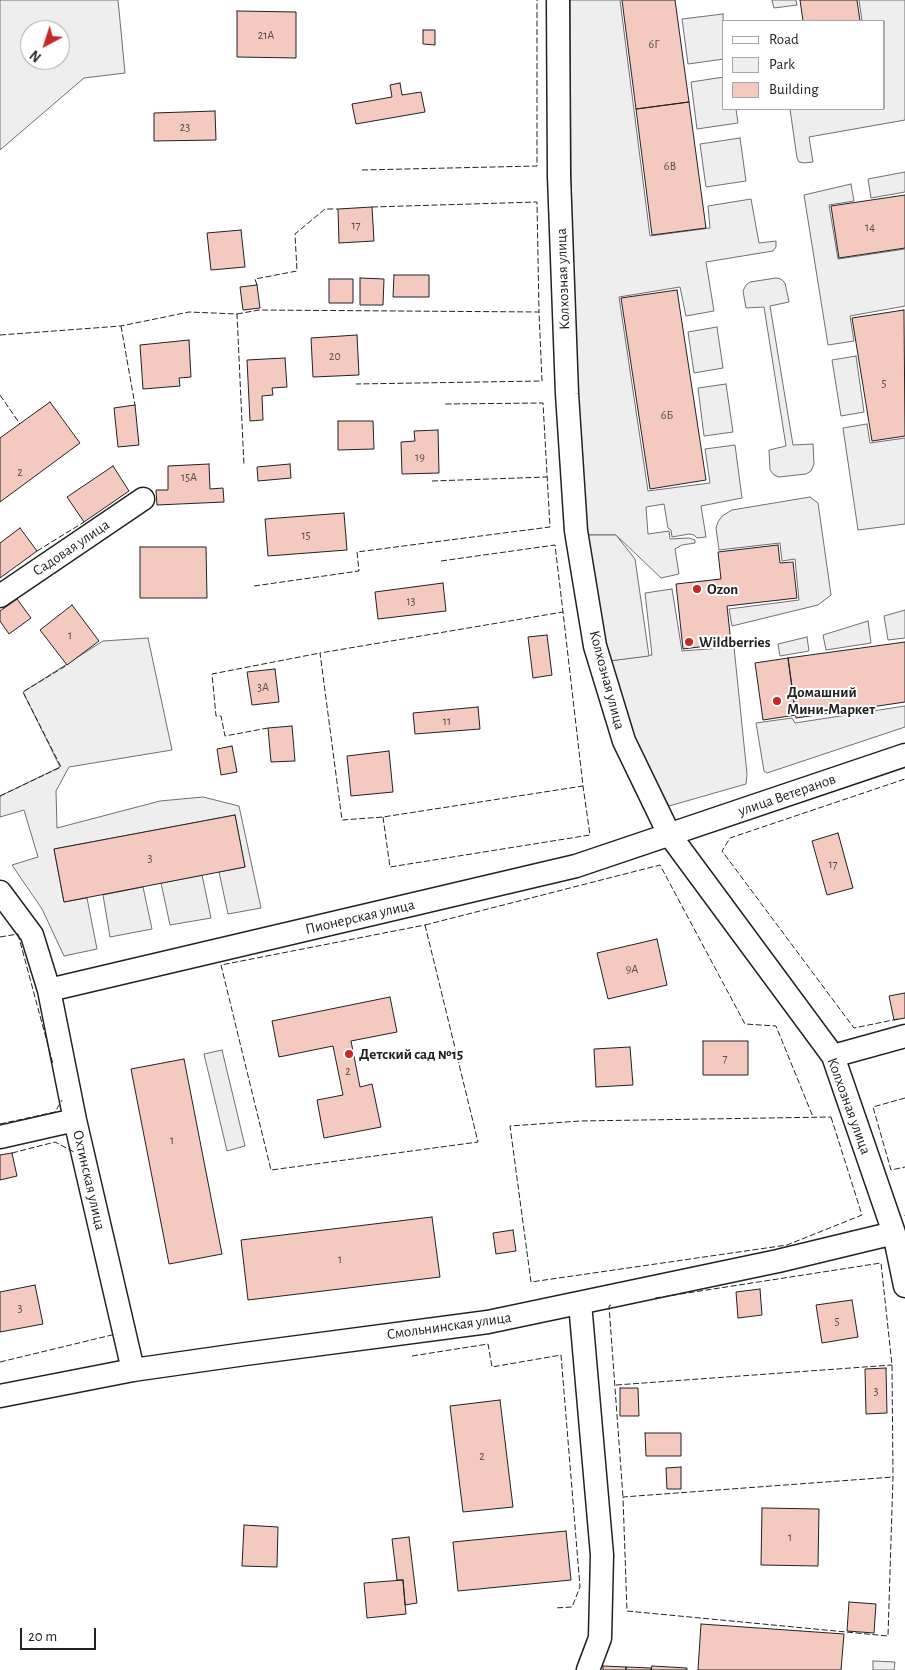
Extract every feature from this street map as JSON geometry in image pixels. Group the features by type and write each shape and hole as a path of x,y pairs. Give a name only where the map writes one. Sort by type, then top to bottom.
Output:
{"street":[{"name":"Колхозная улица","path":"558,0 560,206 567,394 576,530 595,646 624,741 669,834 833,1056 894,1233 905,1286"},
{"name":"Садовая улица","path":"0,596 143,499"},
{"name":"улица Ветеранов","path":"669,834 905,754"},
{"name":"Пионерская улица","path":"49,990 576,866 669,834"},
{"name":"Охтинская улица","path":"0,892 32,935 49,990 75,1120 133,1370"},
{"path":"833,1056 905,1036"},
{"path":"0,1137 75,1120"},
{"name":"Смольнинская улица","path":"0,1396 133,1370 488,1322 778,1261 894,1233"},
{"path":"580,1303 602,1555 600,1638 588,1670"}],"green space":[{"path":"0,0 118,0 125,73 84,78 0,150"},
{"path":"570,0 620,0 650,236 710,228 708,206 751,199 759,243 776,241 776,247 773,251 706,262 714,311 686,316 680,287 619,297 648,491 710,483 705,449 735,445 742,498 701,506 706,537 697,538 689,534 672,537 671,530 668,528 664,504 646,507 648,534 669,531 670,539 689,538 695,540 695,543 682,545 675,549 679,574 661,578 616,535 587,535 577,394 571,180"},
{"path":"772,0 796,0 797,5 774,8"},
{"path":"859,0 905,0 905,120 809,137 813,162 799,162 790,110 885,110 885,20 862,20"},
{"path":"723,14 722,59 688,64 682,19"},
{"path":"722,77 722,110 736,110 738,123 697,129 691,82"},
{"path":"740,138 746,181 706,187 700,144"},
{"path":"905,172 905,192 871,198 868,179"},
{"path":"851,184 854,201 829,205 838,259 905,249 905,306 850,316 854,341 828,345 804,195"},
{"path":"781,279 785,283 789,302 770,306 793,445 813,444 814,464 811,471 806,474 779,477 770,470 769,450 786,446 764,307 746,308 743,291 750,282"},
{"path":"717,327 723,368 694,373 688,332"},
{"path":"856,356 864,412 841,416 832,360"},
{"path":"726,384 733,432 704,436 698,388"},
{"path":"867,424 870,443 905,438 905,524 858,530 843,428"},
{"path":"810,497 818,503 831,595 818,605 732,626 729,609 799,600 795,559 782,561 780,543 719,550 716,528 718,522 722,516 732,510"},
{"path":"672,589 682,651 734,647 747,774 746,784 669,806 634,740 609,661 652,655 645,593"},
{"path":"905,610 905,638 888,640 884,616"},
{"path":"868,621 871,643 826,650 823,635"},
{"path":"807,637 809,651 780,656 778,644"},
{"path":"148,638 172,750 69,767 56,791 57,828 160,801 203,797 239,806 261,908 228,914 219,872 245,867 235,815 54,849 64,902 87,898 97,949 64,956 42,909 12,865 38,857 24,810 0,817 0,796 60,767 23,692 103,641"},
{"path":"905,706 905,727 767,773 764,771 756,723 792,718 795,723"},
{"path":"202,875 211,918 170,925 161,883"},
{"path":"143,887 152,929 110,937 103,895"},
{"path":"222,1050 245,1146 227,1151 204,1054"},
{"path":"873,1661 895,1662 894,1670 873,1670"}],"shaded area":[{"path":"587,535 616,535 635,559 649,656 609,661"}],"building":[{"path":"622,0 675,0 689,102 636,109"},
{"path":"800,0 857,0 860,20 803,20"},
{"path":"237,11 296,12 296,58 237,57"},
{"path":"423,30 435,30 435,45 423,44"},
{"path":"400,83 402,95 421,92 425,112 356,124 352,104 392,97 390,85"},
{"path":"689,102 706,228 652,235 636,109"},
{"path":"215,111 216,140 154,141 154,113"},
{"path":"905,195 905,248 839,258 831,206"},
{"path":"372,207 374,241 339,243 338,209"},
{"path":"241,230 245,267 211,270 207,233"},
{"path":"394,275 429,275 429,297 393,297"},
{"path":"360,278 384,279 383,305 360,305"},
{"path":"329,279 353,279 353,303 329,303"},
{"path":"257,285 260,308 243,310 240,287"},
{"path":"677,290 706,480 650,489 621,298"},
{"path":"904,310 905,436 872,441 852,318"},
{"path":"357,335 359,375 313,377 311,338"},
{"path":"189,340 191,377 179,378 180,386 143,389 140,345"},
{"path":"285,358 287,387 272,388 273,395 262,396 263,420 250,421 247,360"},
{"path":"50,402 80,443 0,502 0,438"},
{"path":"135,405 139,445 118,447 114,408"},
{"path":"338,421 373,421 374,449 338,450"},
{"path":"438,430 439,473 402,474 401,442 415,441 414,431"},
{"path":"209,464 210,489 223,488 224,502 157,505 156,490 168,490 168,466"},
{"path":"290,464 291,478 258,481 257,467"},
{"path":"113,466 129,491 84,522 67,497"},
{"path":"344,513 347,550 268,556 265,519"},
{"path":"20,528 37,551 0,578 0,543"},
{"path":"778,545 780,563 793,562 797,598 727,606 731,643 683,649 676,584 721,579 718,552"},
{"path":"140,547 206,547 207,598 140,598"},
{"path":"443,583 446,611 378,619 375,592"},
{"path":"17,599 31,618 9,634 0,621 0,611"},
{"path":"72,605 99,641 67,665 40,630"},
{"path":"547,635 552,675 533,678 528,637"},
{"path":"905,642 905,702 796,718 788,658"},
{"name":"Домашний Мини-Маркет","path":"788,658 796,715 763,720 755,663"},
{"path":"275,669 279,702 252,705 247,672"},
{"path":"478,707 480,729 415,734 413,713"},
{"path":"292,726 295,761 271,762 268,728"},
{"path":"232,746 237,772 221,775 217,749"},
{"path":"389,751 393,792 351,796 347,756"},
{"path":"235,815 245,867 64,902 54,849"},
{"path":"838,833 853,888 827,895 812,841"},
{"path":"657,939 667,985 608,999 597,953"},
{"path":"905,993 905,1018 894,1020 889,996"},
{"path":"390,997 397,1032 351,1041 360,1087 372,1084 381,1127 324,1138 317,1100 343,1095 333,1046 279,1057 272,1021"},
{"path":"703,1041 748,1041 748,1075 703,1075"},
{"path":"630,1047 633,1085 596,1087 594,1049"},
{"path":"184,1059 222,1254 169,1264 131,1069"},
{"path":"12,1153 17,1176 0,1180 0,1155"},
{"path":"432,1217 440,1277 248,1300 241,1240"},
{"path":"513,1230 516,1251 496,1254 493,1233"},
{"path":"35,1285 43,1324 0,1332 0,1292"},
{"path":"760,1289 762,1315 738,1318 736,1292"},
{"path":"852,1300 858,1337 822,1343 816,1305"},
{"path":"886,1368 887,1413 866,1414 865,1369"},
{"path":"620,1388 638,1388 639,1416 620,1416"},
{"path":"500,1400 513,1507 463,1512 450,1406"},
{"path":"645,1433 681,1433 681,1456 646,1456"},
{"path":"681,1467 681,1489 667,1489 666,1468"},
{"path":"762,1508 819,1509 818,1566 761,1565"},
{"path":"244,1525 278,1527 277,1567 242,1566"},
{"path":"566,1531 571,1580 458,1591 453,1542"},
{"path":"409,1537 417,1603 405,1605 403,1580 397,1580 392,1539"},
{"path":"403,1580 406,1614 367,1618 364,1583"},
{"path":"849,1602 876,1604 874,1633 847,1631"},
{"path":"701,1624 844,1634 841,1670 698,1670"},
{"path":"603,1666 626,1667 626,1670 603,1670"},
{"path":"652,1666 687,1668 687,1670 651,1670"},
{"path":"626,1667 651,1668 651,1670 626,1670"}],"fence":[{"path":"362,170 537,166 537,0"},
{"path":"372,207 537,202 539,312"},
{"path":"257,285 255,279 297,271 295,234 325,209 338,209"},
{"path":"237,314 259,310 539,312 542,381 356,384"},
{"path":"0,335 121,326 189,312 237,314 244,466"},
{"path":"121,326 135,405"},
{"path":"0,395 20,424"},
{"path":"254,586 359,571 357,552 550,527 543,403 445,404"},
{"path":"432,481 547,477"},
{"path":"37,551 84,522"},
{"path":"441,561 555,545 563,612 583,786 383,817 342,820 320,653 563,612"},
{"path":"268,728 225,736 221,716 216,716 212,674 320,653"},
{"path":"0,796 61,767 23,692 67,665"},
{"path":"898,1019 854,1028 722,851 730,838 905,779"},
{"path":"383,817 390,867 590,835 583,786"},
{"path":"425,925 660,865 745,1024 776,1026 813,1117"},
{"path":"425,925 478,1142 271,1170 221,965 425,925"},
{"path":"18,934 53,1064"},
{"path":"0,937 18,934"},
{"path":"905,1098 873,1107 891,1170 905,1167"},
{"path":"0,1124 55,1112 62,1100"},
{"path":"831,1117 862,1215 787,1245 531,1282 510,1126 580,1121 831,1117"},
{"path":"12,1153 55,1142 74,1152"},
{"path":"655,1298 881,1263 892,1365 893,1477 888,1636 627,1611 623,1497 893,1477"},
{"path":"611,1305 609,1306 623,1497"},
{"path":"0,1362 116,1334"},
{"path":"412,1356 488,1344 492,1367 561,1355 580,1587 572,1607 555,1608"},
{"path":"616,1385 892,1365"}],"place":[{"name":"Ozon","path":"697,589"},
{"name":"Wildberries","path":"689,642"},
{"name":"Домашний Мини-Маркет","path":"777,701"},
{"name":"Детский сад №15","path":"349,1054"}]}
